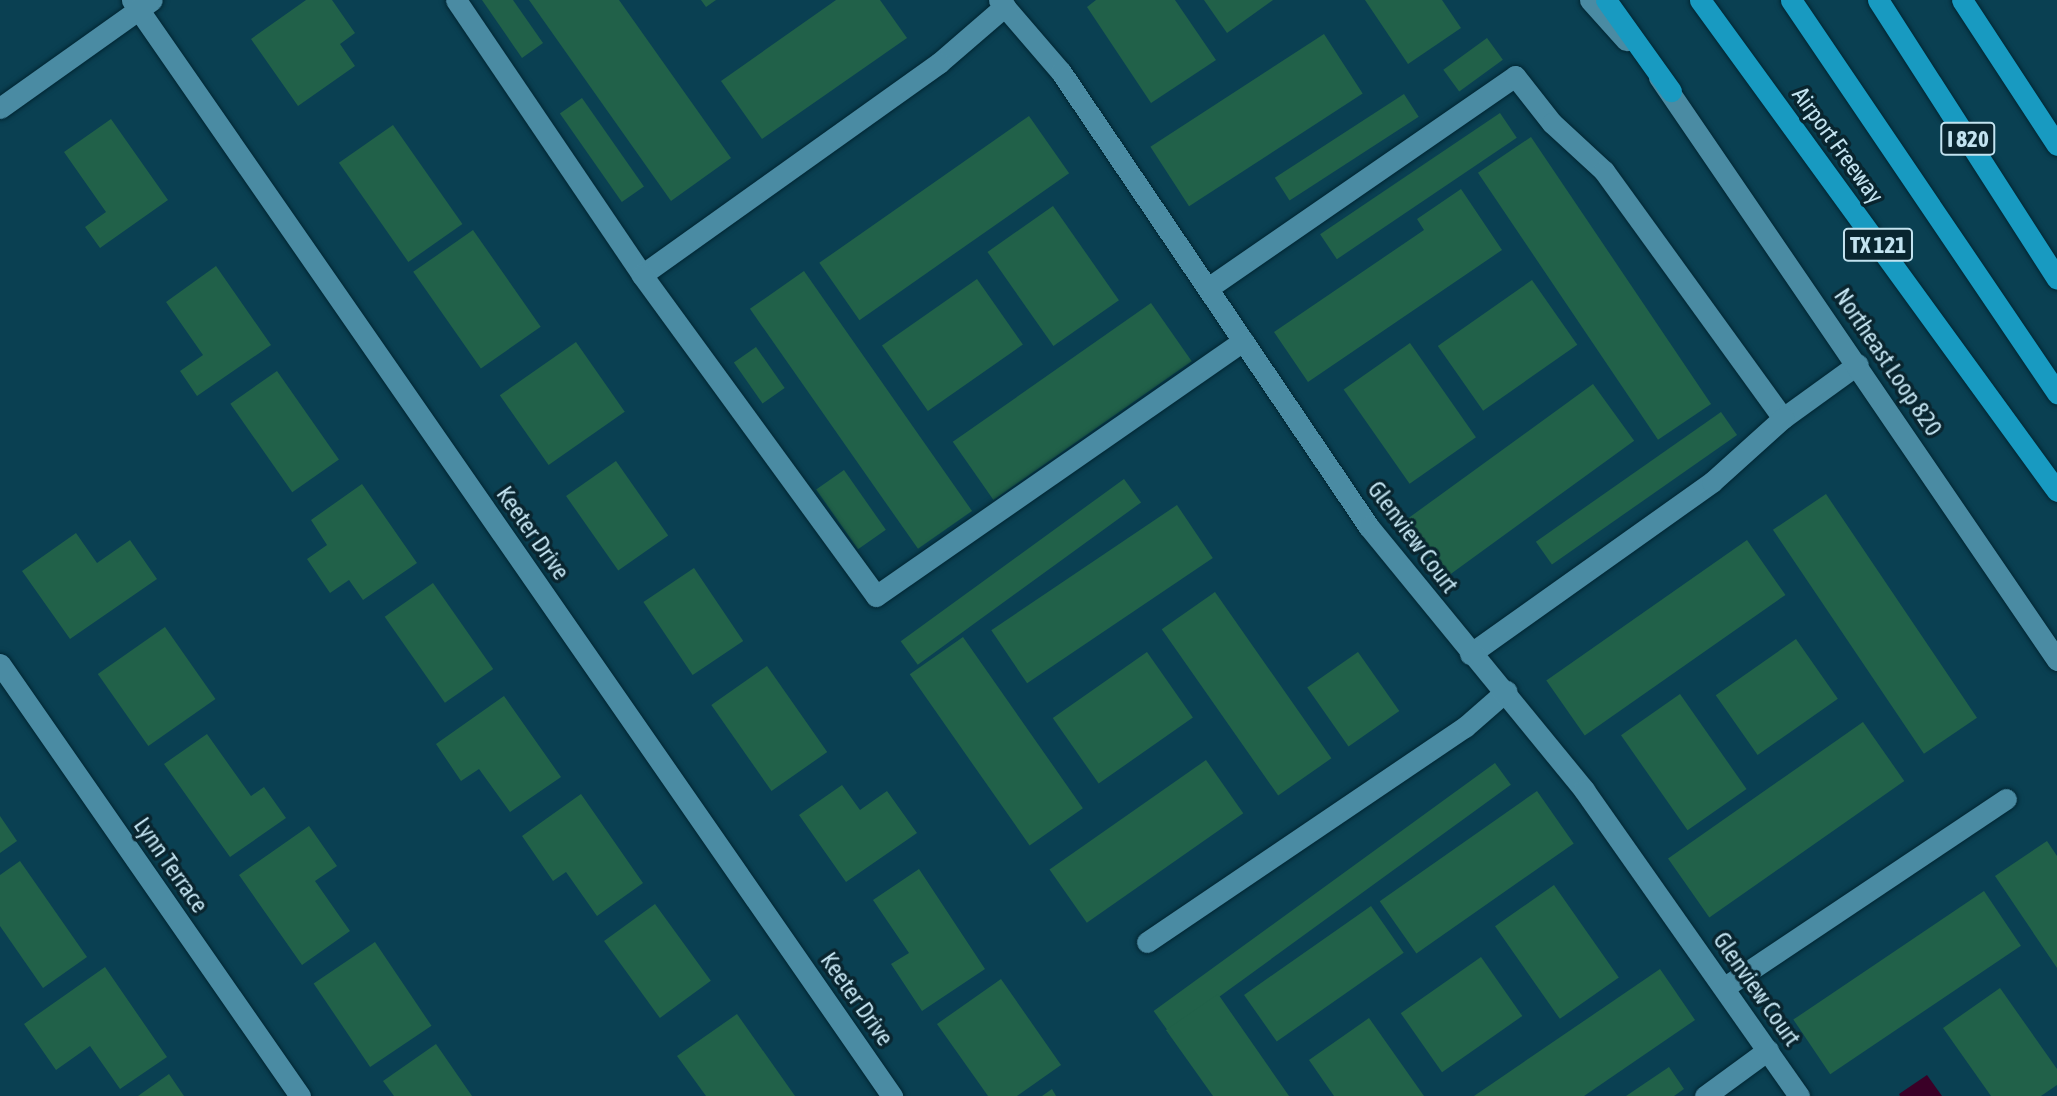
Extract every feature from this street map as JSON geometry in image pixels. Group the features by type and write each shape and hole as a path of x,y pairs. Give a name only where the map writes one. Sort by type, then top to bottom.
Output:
{"highway":[{"path":"1606,0 1671,91"},
{"name":"Airport Freeway","path":"1700,0 2057,491"},
{"path":"1791,0 2057,393"},
{"name":"I 820","path":"1878,0 2057,279"},
{"path":"1962,0 2057,145"}],"street":[{"path":"456,0 642,275 876,596 1243,341"},
{"name":"Northeast Loop 820","path":"1590,0 1671,91 2057,660"},
{"path":"0,108 141,3"},
{"name":"Keeter Drive","path":"141,3 892,1096"},
{"path":"642,275 939,63 1002,3"},
{"name":"Glenview Court","path":"1002,3 1061,72 1369,527 1470,654 1506,691 1584,790 1725,987 1799,1096"},
{"path":"1208,288 1516,76 1552,123 1604,171 1783,418"},
{"path":"1470,654 1713,482 1783,418 1858,364"},
{"name":"Lynn Terrace","path":"0,664 300,1096"},
{"path":"1147,942 1465,727 1506,691"},
{"path":"1725,987 2006,799"},
{"path":"1705,1096 1768,1050"}],"shaded area":[{"path":"1927,1075 1942,1096 1900,1096 1899,1094"}],"building":[{"path":"306,0 332,0 355,33 340,44 355,66 298,106 251,39"},
{"path":"482,0 513,0 543,43 522,58"},
{"path":"529,0 619,0 731,158 671,201"},
{"path":"701,0 716,0 706,7"},
{"path":"836,0 880,0 907,38 762,139 721,81"},
{"path":"1096,0 1175,0 1216,60 1151,103 1087,7"},
{"path":"1204,0 1273,0 1227,33"},
{"path":"1365,0 1442,0 1461,28 1408,64"},
{"path":"1324,34 1363,94 1189,206 1150,147"},
{"path":"1487,38 1503,60 1459,92 1443,70"},
{"path":"1404,94 1419,117 1290,201 1275,178"},
{"path":"582,98 644,186 622,202 560,113"},
{"path":"1500,113 1517,138 1337,259 1320,234"},
{"path":"1029,116 1069,173 859,320 819,263"},
{"path":"111,119 168,200 100,248 85,227 106,212 64,152"},
{"path":"393,125 462,224 408,262 339,163"},
{"path":"1531,137 1711,404 1658,440 1478,173"},
{"path":"1461,189 1502,250 1308,382 1274,332 1424,230 1417,219"},
{"path":"1053,206 1119,300 1053,346 987,252"},
{"path":"473,230 541,327 481,369 413,272"},
{"path":"216,266 271,345 197,396 180,371 203,355 166,302"},
{"path":"804,271 972,511 918,549 750,309"},
{"path":"977,279 1023,345 928,411 882,346"},
{"path":"1532,280 1577,345 1483,411 1438,346"},
{"path":"1151,303 1192,361 993,500 953,442"},
{"path":"576,342 625,412 549,465 500,395"},
{"path":"1410,343 1476,437 1410,484 1344,389"},
{"path":"756,347 785,388 763,403 734,362"},
{"path":"277,371 339,459 292,492 230,404"},
{"path":"1593,384 1634,441 1445,578 1404,522"},
{"path":"1721,412 1737,435 1552,565 1536,542"},
{"path":"616,461 668,536 618,571 566,496"},
{"path":"844,470 886,530 858,549 816,490"},
{"path":"1124,479 1141,502 918,665 901,641"},
{"path":"362,484 417,563 363,600 349,580 330,593 307,559 327,545 311,520"},
{"path":"1826,494 1977,718 1924,754 1773,530"},
{"path":"1177,505 1213,558 1027,683 991,630"},
{"path":"76,533 97,563 130,540 157,579 70,639 22,571"},
{"path":"1747,540 1785,595 1585,735 1546,681"},
{"path":"694,568 743,641 693,675 643,602"},
{"path":"433,583 493,669 445,703 385,617"},
{"path":"1215,592 1331,758 1278,796 1162,629"},
{"path":"165,627 215,699 148,746 98,674"},
{"path":"963,637 1083,808 1030,845 910,674"},
{"path":"1796,639 1838,699 1758,755 1716,695"},
{"path":"1147,652 1193,718 1099,783 1053,718"},
{"path":"1358,652 1399,711 1349,747 1307,688"},
{"path":"767,666 827,752 772,791 711,705"},
{"path":"1680,694 1747,789 1688,830 1621,735"},
{"path":"504,696 561,777 510,812 479,769 461,781 436,744"},
{"path":"1863,722 1904,781 1709,917 1668,859"},
{"path":"207,734 251,796 264,787 286,818 230,857 164,764"},
{"path":"1206,760 1243,813 1087,923 1050,870"},
{"path":"1495,763 1511,785 1169,1033 1154,1011"},
{"path":"842,785 860,810 887,791 917,833 846,882 799,815"},
{"path":"1537,791 1574,843 1416,954 1380,901"},
{"path":"581,794 643,883 597,916 566,872 553,881 522,836"},
{"path":"0,816 17,841 0,853"},
{"path":"309,826 337,866 315,881 350,931 302,965 239,875"},
{"path":"2047,841 2057,856 2057,968 1995,876"},
{"path":"20,861 87,957 43,988 0,926 0,875"},
{"path":"919,869 985,969 922,1011 891,964 909,953 873,900"},
{"path":"1554,885 1619,978 1560,1019 1495,926"},
{"path":"1984,891 2021,946 1830,1074 1793,1020"},
{"path":"655,904 711,981 660,1018 604,941"},
{"path":"1371,906 1404,953 1277,1042 1244,995"},
{"path":"375,942 431,1026 370,1067 314,983"},
{"path":"1481,957 1522,1016 1442,1072 1401,1013"},
{"path":"105,967 167,1057 120,1089 90,1046 56,1070 24,1024"},
{"path":"1660,969 1695,1020 1584,1096 1474,1096"},
{"path":"1001,979 1061,1065 1017,1096 988,1096 937,1024"},
{"path":"2000,988 2057,1069 2057,1085 2041,1096 1991,1096 1943,1028"},
{"path":"1218,994 1289,1096 1213,1096 1166,1030"},
{"path":"737,1014 795,1096 706,1096 677,1056"},
{"path":"1369,1018 1424,1096 1334,1096 1309,1060"},
{"path":"436,1044 472,1096 394,1096 383,1081"},
{"path":"1669,1067 1684,1089 1674,1096 1626,1096"},
{"path":"169,1074 184,1096 138,1096"},
{"path":"1052,1089 1056,1096 1042,1096"}]}
